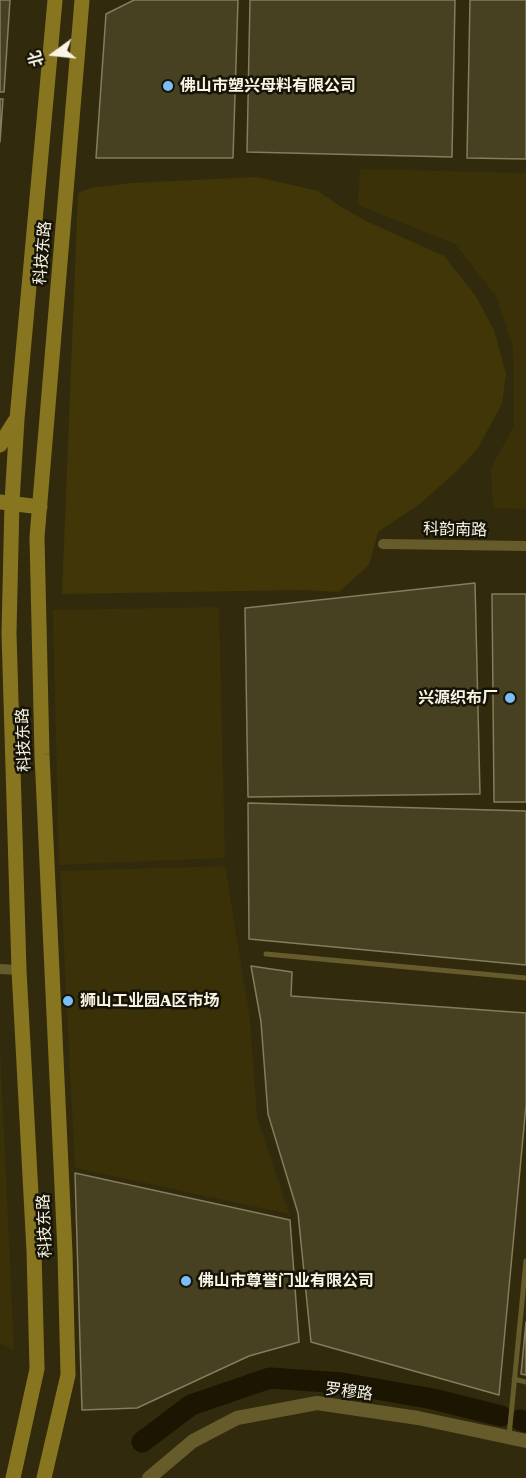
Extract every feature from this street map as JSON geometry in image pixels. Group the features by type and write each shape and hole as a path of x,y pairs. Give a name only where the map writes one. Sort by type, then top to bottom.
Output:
{"main road":[{"path":"9,633 6,502 17,419 55,0"},
{"name":"科技东路","path":"44,1478 68,1375 65,1252 42,755 37,537 82,0"},
{"path":"0,445 17,419"},
{"path":"6,502 40,507"},
{"path":"6,534 37,537"},
{"path":"0,598 9,633"},
{"name":"科技东路","path":"9,633 19,970 34,1251 37,1369 13,1478"}],"street":[{"name":"科韵南路","path":"383,544 526,546"},
{"path":"0,969 19,970"},
{"name":"罗穆路","path":"149,1478 193,1440 237,1418 317,1403 418,1418 526,1441"}],"lane":[{"path":"266,954 526,978"},
{"path":"508,1438 526,1260"},
{"path":"514,1379 526,1382"}],"shaded area":[{"path":"360,169 526,173 526,509 493,508 491,468 514,426 513,347 496,296 455,244 358,205"},
{"path":"257,177 318,191 366,221 444,256 475,295 494,330 506,374 502,404 478,448 459,469 421,503 378,532 369,565 339,592 304,590 62,594 78,193 90,188 132,183"},
{"path":"219,607 225,858 59,865 53,610"},
{"path":"225,866 250,1020 257,1117 289,1214 75,1168 60,871"},
{"path":"0,1048 14,1351 0,1343"}],"building":[{"path":"0,0 10,0 4,92 0,92"},
{"name":"佛山市塑兴母料有限公司","path":"134,0 238,0 233,158 96,158 106,14"},
{"path":"250,0 455,0 452,157 247,152"},
{"path":"470,0 526,0 526,159 467,158"},
{"path":"0,99 3,99 0,142"},
{"path":"475,583 480,794 248,797 245,608"},
{"name":"兴源织布厂","path":"492,594 526,594 526,802 494,802"},
{"path":"248,803 526,811 526,965 249,939"},
{"path":"251,966 292,972 291,996 526,1013 526,1105 499,1395 311,1342 298,1213 268,1114 261,1022"},
{"name":"佛山市尊誉门业有限公司","path":"75,1173 290,1220 299,1342 249,1356 137,1408 82,1410"},
{"path":"526,1322 526,1375 521,1374"}],"waterway":[{"path":"142,1442 191,1405 270,1378 342,1383 433,1399 501,1416"},
{"path":"520,1420 526,1422"}],"place":[{"name":"佛山市塑兴母料有限公司","path":"168,86"},
{"name":"兴源织布厂","path":"510,698"},
{"name":"狮山工业园A区市场","path":"68,1001"},
{"name":"佛山市尊誉门业有限公司","path":"186,1281"}]}
